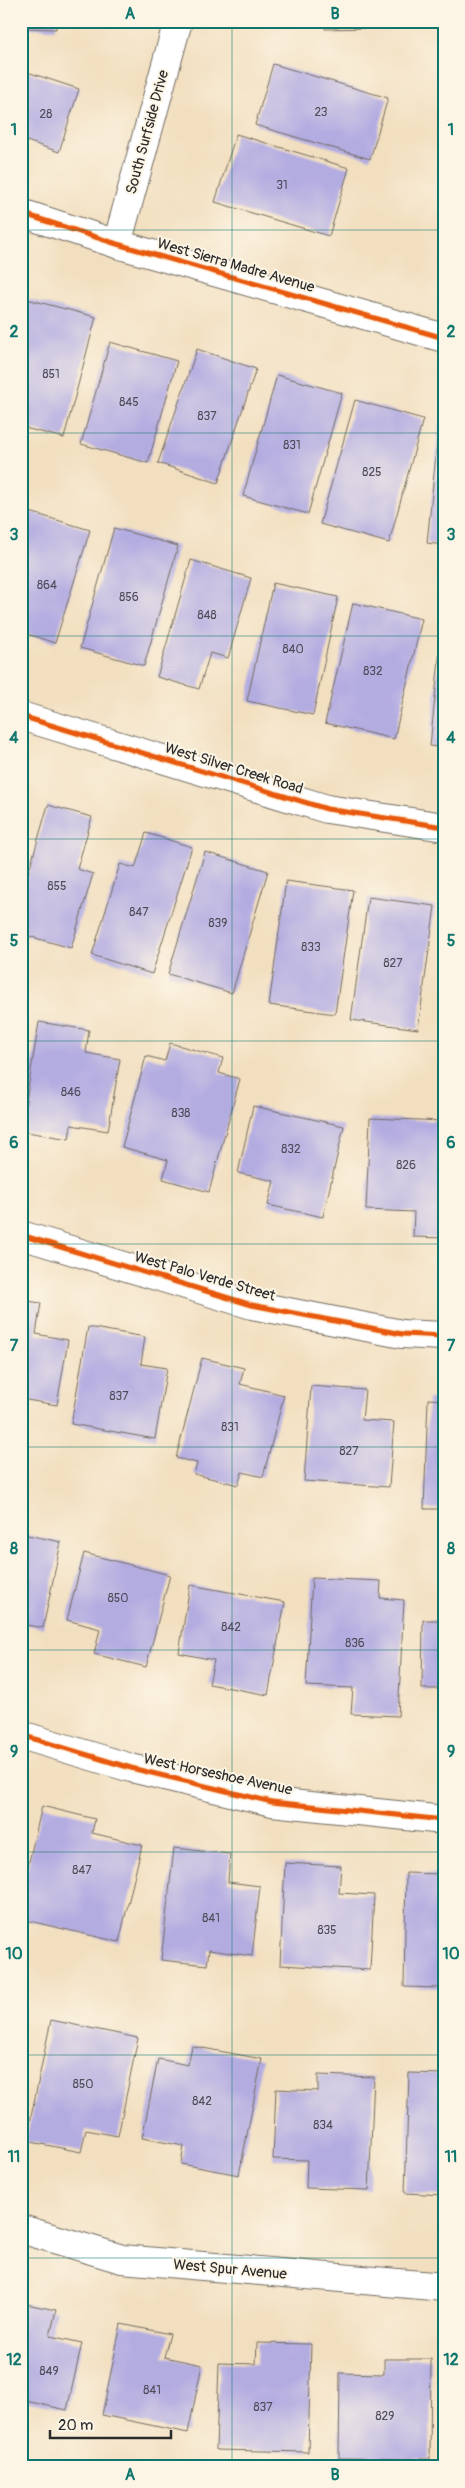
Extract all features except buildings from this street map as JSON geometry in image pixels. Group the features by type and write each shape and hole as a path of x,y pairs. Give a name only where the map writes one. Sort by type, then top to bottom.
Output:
{"street":[{"name":"South Surfside Drive","path":"117,244 178,21"},
{"name":"West Sierra Madre Avenue","path":"21,213 117,244 444,338"},
{"name":"West Silver Creek Road","path":"21,716 328,809 444,827"},
{"name":"West Palo Verde Street","path":"21,1235 252,1305 402,1334 444,1336"},
{"name":"West Horseshoe Avenue","path":"21,1736 131,1768 272,1802 444,1820"},
{"name":"West Spur Avenue","path":"21,2229 122,2259 444,2287"}],"cycle path":[{"path":"21,213 117,244 444,338"},
{"path":"21,716 327,809 444,827"},
{"path":"21,1235 252,1305 402,1334 444,1336"},
{"path":"21,1735 131,1768 272,1802 444,1820"}]}
